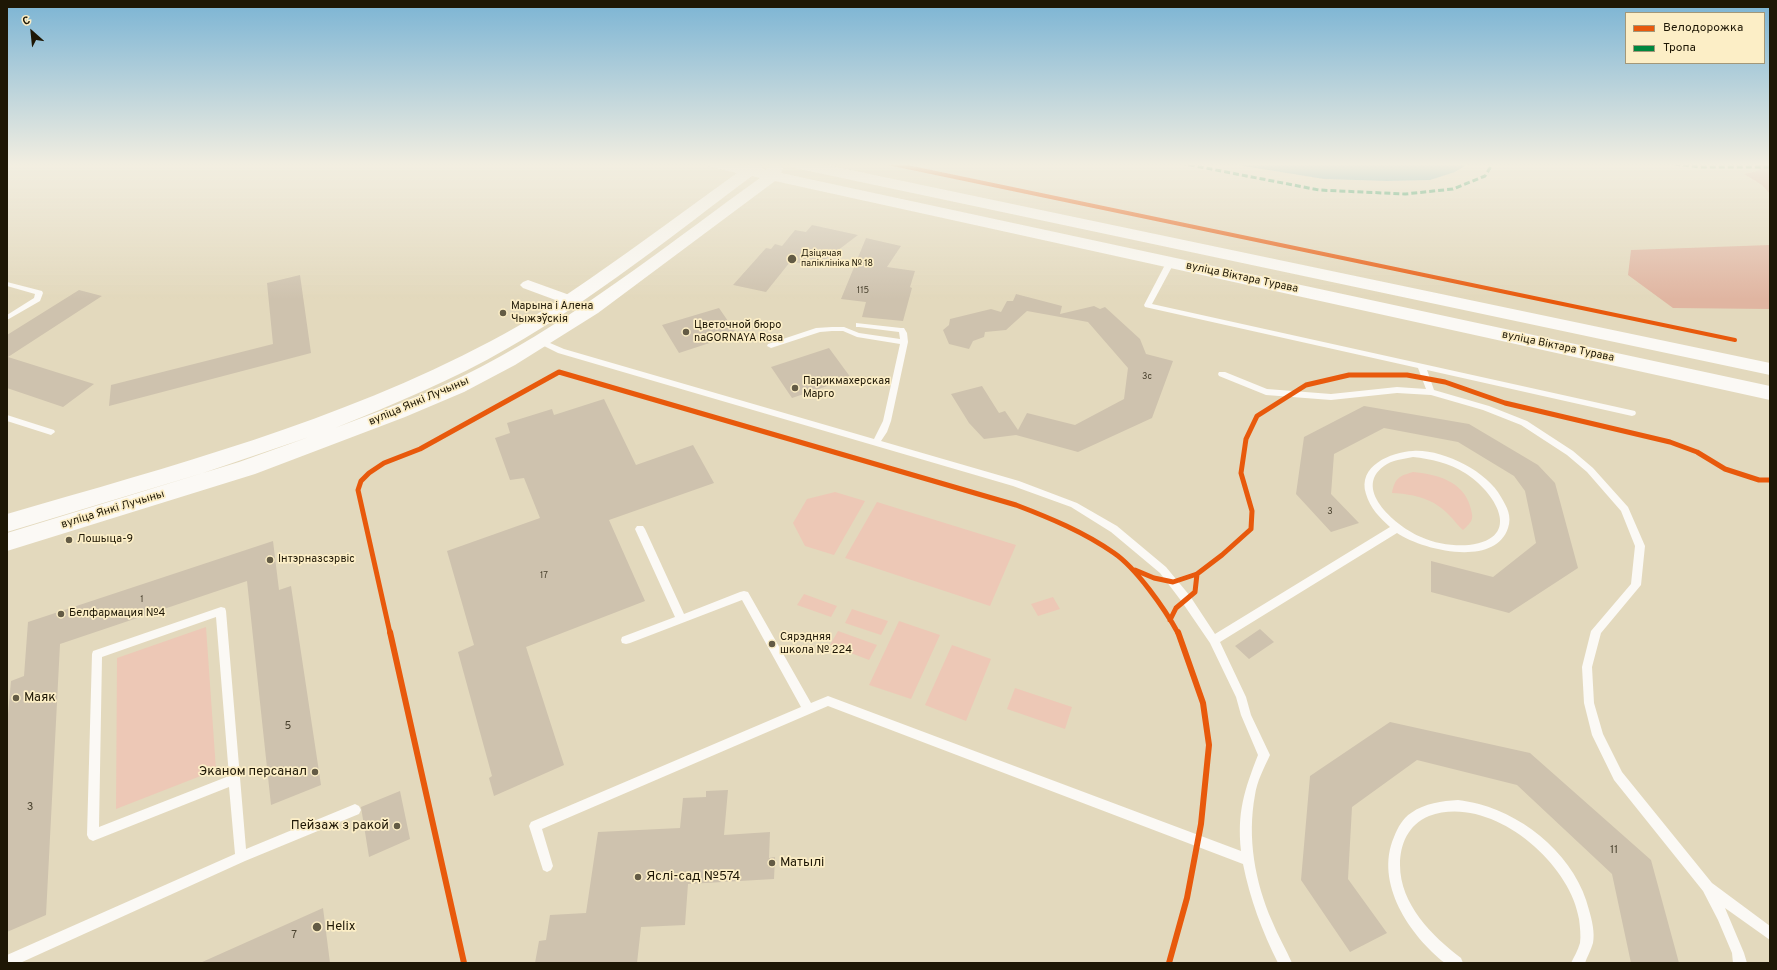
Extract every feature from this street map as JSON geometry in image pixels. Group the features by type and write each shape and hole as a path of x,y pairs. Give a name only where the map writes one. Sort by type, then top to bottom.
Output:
{"main road":[{"name":"вуліца Янкі Лучыны","path":"7,523 244,451 393,397 444,374 500,344 569,300 698,208"},
{"name":"вуліца Янкі Лучыны","path":"7,542 247,468 398,412 458,387 508,361 592,308 721,208"},
{"name":"вуліца Віктара Турава","path":"943,208 1170,262 1770,393"},
{"name":"вуліца Віктара Турава","path":"1009,208 1770,369"}],"street":[{"path":"528,285 569,300"}],"lane":[{"path":"1170,262 1148,305 1632,413"},
{"path":"7,284 39,293 37,299 7,318"},
{"path":"859,325 901,330 903,333 904,342 887,421 876,444"},
{"path":"771,346 819,330 832,329 844,329 857,335 904,342"},
{"path":"540,342 561,352 876,444 1016,483 1074,505 1114,529 1164,570 1214,640 1241,697 1246,715 1264,755 1250,794 1246,816 1248,860 1255,894 1270,936 1285,963"},
{"path":"1422,367 1431,392"},
{"path":"1222,374 1266,392 1331,397 1397,390 1431,392 1486,408 1524,423 1570,453 1590,470 1625,509 1640,546 1636,585 1596,632 1587,667 1589,703 1598,735 1618,776 1707,887 1722,916 1738,953 1740,963"},
{"path":"7,418 51,432"},
{"path":"1413,454 1434,457 1469,470 1490,486 1499,498 1505,513 1504,525 1499,536 1488,544 1472,548 1454,549 1433,545 1413,538 1397,528 1381,514 1372,499 1369,489 1369,479 1379,464 1388,459 1413,454"},
{"path":"1214,640 1397,528"},
{"path":"640,529 681,619"},
{"path":"626,640 744,595 808,709"},
{"path":"235,779 93,835 97,654 221,611 235,779 241,857"},
{"path":"547,866 535,826 828,701 1248,860"},
{"path":"1456,963 1444,959 1429,941 1408,912 1396,882 1394,854 1401,831 1417,815 1440,807 1468,807 1498,816 1527,832 1553,855 1574,884 1586,914 1586,943 1578,963"},
{"path":"7,962 241,857 355,810"},
{"path":"1707,887 1770,934"}],"shaded area":[{"path":"1770,245 1770,309 1673,308 1628,275 1631,250"},
{"path":"1413,472 1448,480 1461,490 1466,497 1472,514 1471,522 1463,530 1438,505 1424,498 1392,493 1398,478"},
{"path":"835,492 865,501 834,555 805,546 793,523 807,499"},
{"path":"877,502 1016,545 990,606 845,558"},
{"path":"804,594 837,606 831,617 797,605"},
{"path":"1053,597 1060,609 1038,616 1031,604"},
{"path":"852,609 888,621 881,635 845,623"},
{"path":"899,621 940,635 911,699 869,685"},
{"path":"206,627 216,770 116,809 117,658"},
{"path":"838,631 877,645 869,660 830,645"},
{"path":"952,645 991,659 966,721 925,705"},
{"path":"1015,688 1072,707 1065,729 1007,709"}],"building":[{"name":"Дзіцячая паліклініка № 18","path":"812,225 858,235 825,260 808,264 790,262 766,292 733,285 766,248 771,249 775,244 782,246 795,230 806,232"},
{"path":"866,238 901,246 887,267 915,271 903,321 862,317 866,302 841,299"},
{"path":"300,275 311,353 109,406 111,385 273,344 267,283"},
{"path":"79,290 102,296 8,357 94,384 63,407 7,388 7,335"},
{"path":"1016,294 1062,306 1060,314 1094,306 1100,309 1105,307 1140,339 1146,354 1173,361 1152,418 1078,452 1016,435 984,439 969,423 951,394 982,386 999,413 1005,411 1018,430 1027,413 1075,425 1124,399 1128,368 1088,322 1027,311 1006,330 985,332 984,337 973,341 969,349 949,344 943,330 949,325 950,319 991,309 1001,312 1007,301 1013,301"},
{"path":"719,308 737,334 679,353 662,325"},
{"path":"829,348 851,378 792,398 771,367"},
{"path":"604,399 636,465 693,445 714,483 609,520 645,601 526,647 564,765 494,796 489,778 492,776 458,652 474,645 447,551 540,518 524,478 510,480 495,438 510,433 507,423 552,409 554,415"},
{"path":"1364,406 1469,424 1538,465 1555,483 1578,568 1509,613 1431,592 1431,561 1493,577 1536,543 1525,491 1514,476 1458,442 1384,428 1334,454 1331,494 1359,523 1331,532 1296,494 1304,437"},
{"path":"273,541 279,590 291,586 321,785 271,805 247,581 60,644 46,915 7,932 7,725 11,681 24,676 28,622"},
{"path":"1260,629 1274,642 1249,659 1235,646"},
{"path":"1390,722 1530,753 1651,860 1679,963 1631,963 1612,874 1517,785 1417,760 1352,807 1348,879 1387,933 1350,952 1301,880 1310,776"},
{"path":"728,790 724,835 770,832 769,858 775,857 774,879 688,884 685,925 641,927 637,963 535,963 539,941 546,940 550,915 586,913 598,832 680,828 683,798 706,797 706,791"},
{"path":"400,791 410,839 369,857 361,807"},
{"path":"323,908 330,963 200,963"}],"cycle path":[{"path":"1105,208 1735,340"},
{"path":"464,963 358,490 361,481 369,473 384,463 420,449 559,372 1016,505 1061,522 1115,553 1140,577 1178,632 1203,703 1209,745 1201,824 1187,898 1169,963"},
{"path":"1170,620 1176,608 1195,592 1197,574 1222,555 1251,529 1252,511 1241,473 1246,439 1257,416 1306,385 1349,375 1407,375 1445,382 1505,403 1670,442 1697,452 1725,469 1759,480 1770,480"},
{"path":"1135,570 1154,578 1173,582 1197,574"}],"place":[{"name":"Дзіцячая паліклініка № 18","path":"792,259"},
{"name":"Марына і Алена Чыжэўскія","path":"503,313"},
{"name":"Цветочной бюро naGORNAYA Rosa","path":"686,332"},
{"name":"Парикмахерская Марго","path":"795,388"},
{"name":"Лошыца-9","path":"69,540"},
{"name":"Інтэрназсэрвіс","path":"270,560"},
{"name":"Белфармация №4","path":"61,614"},
{"name":"Сярэдняя школа № 224","path":"772,644"},
{"name":"Маяк","path":"16,698"},
{"name":"Эканом персанал","path":"315,772"},
{"name":"Пейзаж з ракой","path":"397,826"},
{"name":"Матылі","path":"772,863"},
{"name":"Яслі-сад №574","path":"638,877"},
{"name":"Helix","path":"317,927"}]}
